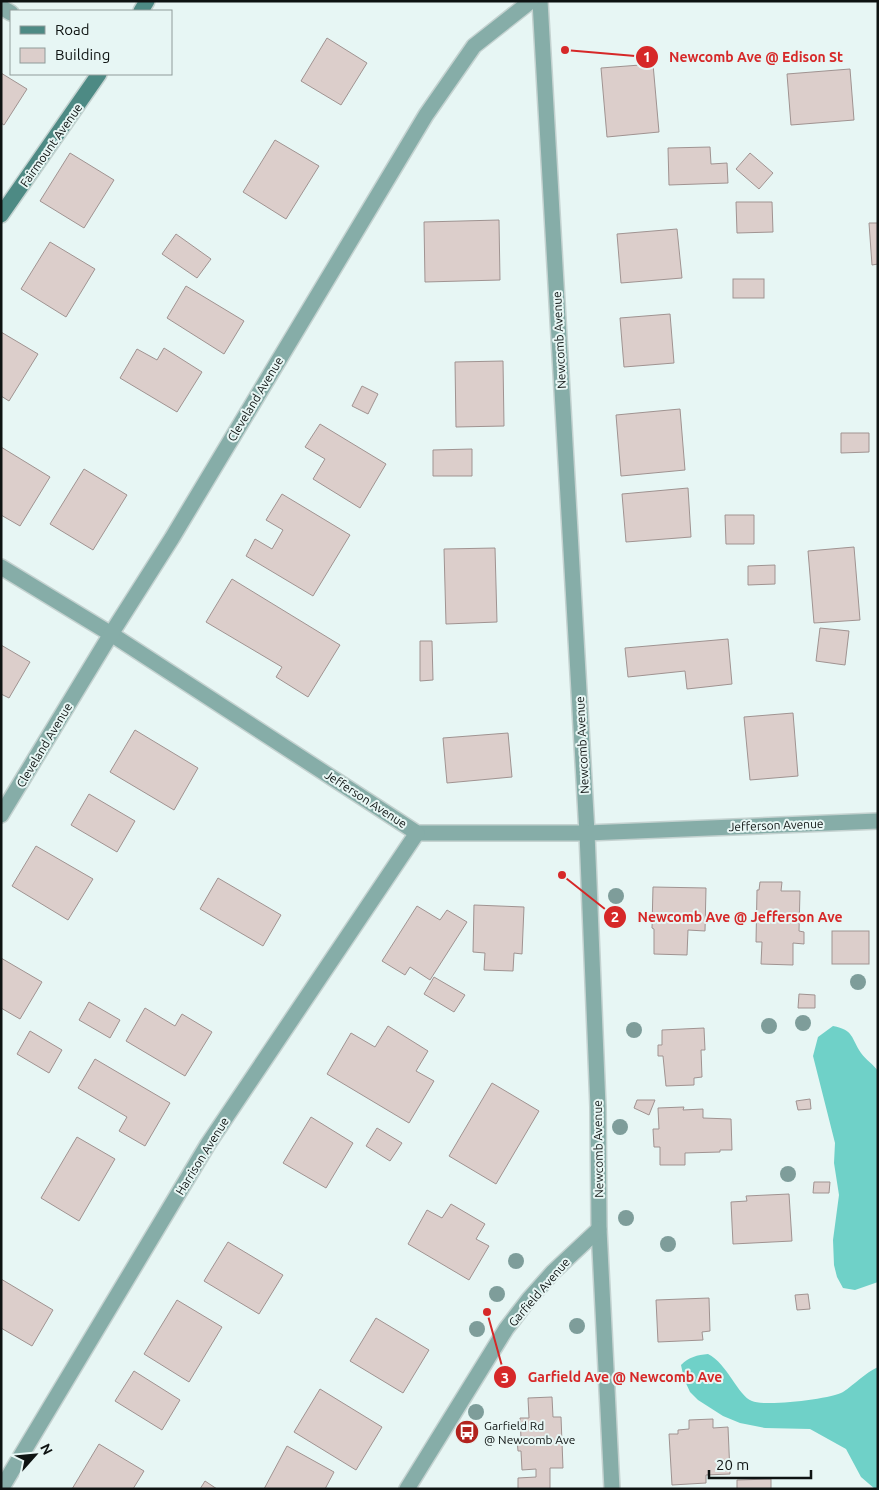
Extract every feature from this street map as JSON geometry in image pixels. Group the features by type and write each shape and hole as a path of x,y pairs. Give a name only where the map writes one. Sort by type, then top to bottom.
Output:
{"street":[{"name":"Cleveland Avenue","path":"1,815 172,538 426,115 474,46 530,1"},
{"name":"Newcomb Avenue","path":"540,1 587,833 598,1107 599,1229 612,1489"},
{"name":"Fairmount Avenue","path":"1,215 98,75"},
{"name":"Jefferson Avenue","path":"1,567 111,634 417,833 587,833 878,821"},
{"name":"Harrison Avenue","path":"1,1489 208,1144 417,833"},
{"name":"Garfield Avenue","path":"407,1489 506,1329 553,1272 599,1229"}],"shaded area":[{"path":"833,1026 848,1032 861,1053 878,1071 878,1282 855,1290 843,1288 837,1277 834,1265 833,1240 839,1195 834,1163 835,1143 813,1056 818,1037"},
{"path":"708,1354 721,1364 747,1398 759,1403 798,1401 836,1395 878,1367 878,1489 875,1489 861,1477 846,1449 810,1429 765,1428 740,1423 723,1416 698,1400 690,1392 684,1379 681,1365 693,1357"}],"building":[{"path":"327,38 367,63 341,105 301,81"},
{"path":"653,64 659,132 607,137 601,68"},
{"path":"850,69 854,120 791,125 787,74"},
{"path":"1,73 27,89 4,125 1,123"},
{"path":"275,140 319,166 286,219 243,192"},
{"path":"710,147 711,164 727,163 728,183 669,185 668,148"},
{"path":"70,153 114,180 84,228 40,201"},
{"path":"750,153 773,173 759,189 736,169"},
{"path":"736,202 772,202 773,232 737,233"},
{"path":"499,220 500,280 425,282 424,222"},
{"path":"869,223 878,223 878,264 872,265"},
{"path":"677,229 682,278 621,283 617,234"},
{"path":"176,234 211,259 197,278 162,254"},
{"path":"50,242 95,269 66,317 21,289"},
{"path":"733,279 764,279 764,298 733,298"},
{"path":"186,286 244,321 224,354 167,318"},
{"path":"670,314 674,363 624,367 620,318"},
{"path":"1,332 38,354 9,401 1,396"},
{"path":"164,348 202,372 177,412 120,378 137,349 157,360"},
{"path":"503,361 504,426 456,427 455,362"},
{"path":"362,386 378,394 368,414 352,406"},
{"path":"680,409 685,470 621,476 616,415"},
{"path":"320,424 386,464 360,508 313,479 325,459 305,447"},
{"path":"841,433 869,433 869,452 841,453"},
{"path":"1,447 50,477 20,526 1,515"},
{"path":"472,449 472,476 433,476 433,450"},
{"path":"84,469 127,495 93,550 50,524"},
{"path":"688,488 691,537 626,542 622,494"},
{"path":"282,494 350,535 313,596 246,556 255,539 272,549 283,530 266,520"},
{"path":"725,515 754,515 754,544 726,544"},
{"path":"854,547 860,620 814,623 808,551"},
{"path":"495,548 497,622 446,624 444,549"},
{"path":"775,565 775,584 748,585 748,566"},
{"path":"232,579 340,645 308,697 276,677 282,667 206,622"},
{"path":"820,628 849,631 845,665 816,661"},
{"path":"728,639 732,684 687,689 685,671 628,677 625,648"},
{"path":"420,641 432,641 433,680 420,681"},
{"path":"1,645 30,662 9,698 1,694"},
{"path":"793,713 798,776 750,780 744,717"},
{"path":"135,730 198,768 174,810 110,772"},
{"path":"508,733 512,777 447,783 443,738"},
{"path":"89,794 135,821 117,852 71,825"},
{"path":"36,846 93,879 68,920 12,886"},
{"path":"218,878 281,915 263,946 200,909"},
{"path":"760,882 782,882 781,891 800,891 799,931 804,932 804,944 793,943 793,965 761,964 762,942 756,942 757,890 759,890"},
{"path":"653,887 706,888 705,931 688,930 687,955 654,954 654,929 652,928"},
{"path":"474,905 524,907 522,954 514,953 513,971 484,970 485,953 473,952"},
{"path":"417,906 440,920 447,910 467,922 430,980 410,967 405,975 382,961"},
{"path":"832,931 869,931 869,964 832,964"},
{"path":"1,958 42,982 20,1019 1,1008"},
{"path":"434,977 465,995 454,1012 424,994"},
{"path":"799,994 815,995 815,1008 798,1008"},
{"path":"89,1002 120,1020 110,1038 79,1020"},
{"path":"145,1008 175,1026 182,1014 212,1032 185,1076 126,1041"},
{"path":"388,1026 428,1051 416,1071 434,1081 409,1123 327,1074 351,1033 375,1047"},
{"path":"704,1028 705,1050 701,1050 702,1077 694,1078 694,1085 666,1086 663,1056 658,1056 658,1045 662,1045 662,1030"},
{"path":"30,1031 62,1050 49,1073 17,1054"},
{"path":"95,1059 170,1103 145,1146 119,1131 127,1117 78,1088"},
{"path":"492,1083 539,1111 496,1184 449,1156"},
{"path":"810,1099 811,1109 798,1110 796,1101"},
{"path":"637,1100 655,1100 649,1115 634,1108"},
{"path":"684,1107 683,1110 703,1109 703,1118 731,1119 732,1150 685,1153 685,1165 660,1165 660,1147 654,1147 653,1129 659,1129 658,1108"},
{"path":"311,1117 353,1143 326,1188 283,1163"},
{"path":"377,1128 402,1143 390,1161 366,1146"},
{"path":"77,1137 115,1159 79,1221 41,1198"},
{"path":"814,1182 830,1182 829,1193 813,1193"},
{"path":"789,1194 792,1241 733,1244 731,1202 747,1201 746,1196"},
{"path":"451,1204 485,1224 476,1239 489,1246 469,1280 408,1244 427,1210 442,1218"},
{"path":"228,1242 283,1275 259,1314 204,1281"},
{"path":"1,1279 53,1310 32,1346 1,1328"},
{"path":"808,1294 810,1309 797,1310 795,1295"},
{"path":"709,1298 710,1331 702,1332 703,1340 658,1342 656,1300"},
{"path":"177,1300 222,1327 189,1382 144,1354"},
{"path":"376,1318 429,1350 403,1393 350,1361"},
{"path":"134,1371 180,1400 162,1430 115,1401"},
{"path":"320,1389 382,1427 356,1470 294,1432"},
{"path":"552,1397 553,1417 561,1417 563,1468 550,1468 550,1489 518,1489 518,1478 536,1477 536,1469 522,1470 521,1451 518,1451 517,1438 521,1438 520,1418 529,1418 528,1398"},
{"path":"713,1419 713,1428 728,1427 730,1474 706,1475 706,1483 672,1485 669,1434 678,1434 678,1430 689,1429 689,1420"},
{"path":"99,1444 144,1471 133,1489 72,1489"},
{"path":"287,1446 334,1472 325,1489 264,1489"},
{"path":"771,1479 771,1489 737,1489 737,1480"},
{"path":"205,1481 217,1489 200,1489"}],"place":[{"name":"Newcomb Ave @ Edison St","path":"565,50"},
{"name":"Newcomb Ave @ Jefferson Ave","path":"562,875"},
{"name":"Garfield Ave @ Newcomb Ave","path":"487,1312"},
{"name":"Garfield Rd @ Newcomb Ave","path":"467,1432"}]}
